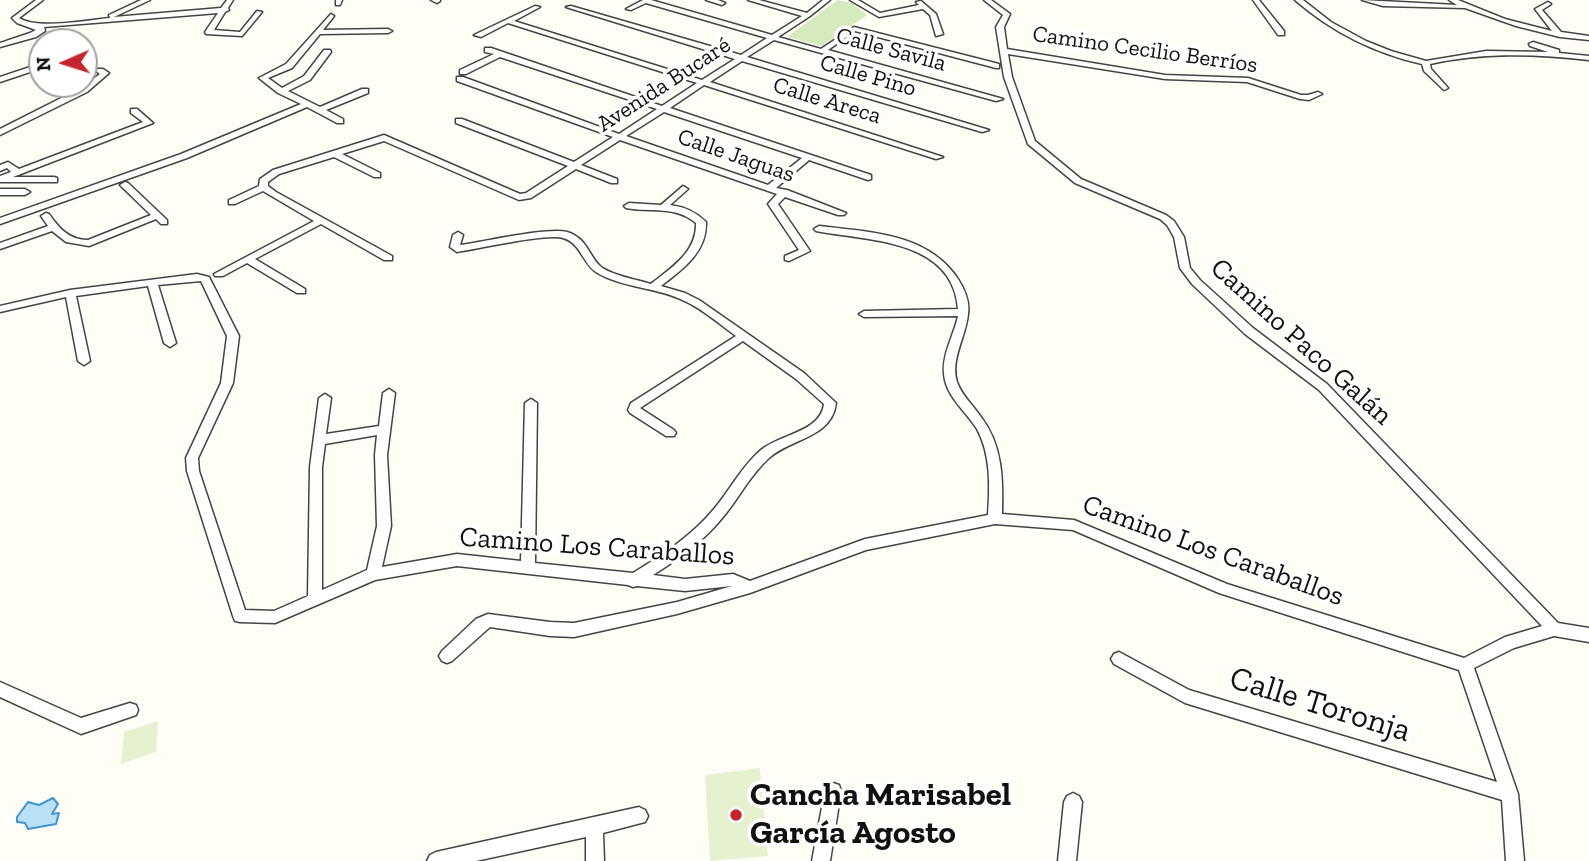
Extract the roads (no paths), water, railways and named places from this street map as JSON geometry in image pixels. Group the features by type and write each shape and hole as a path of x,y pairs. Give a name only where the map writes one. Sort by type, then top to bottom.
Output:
{"street":[{"path":"0,46 33,35 42,29 19,22 15,18 40,0"},
{"path":"107,18 147,0"},
{"path":"230,0 209,32 242,34 259,12"},
{"path":"629,9 647,0"},
{"name":"Calle Savila","path":"647,0 773,38 999,99"},
{"path":"709,0 722,3"},
{"path":"751,0 808,15"},
{"name":"Avenida Bucaré","path":"519,197 528,196 773,38 827,0"},
{"path":"853,0 879,15 925,6"},
{"path":"916,0 933,13 939,34"},
{"name":"Camino Paco Galán","path":"987,0 1007,14 1000,26 1008,77 1031,142 1079,181 1163,217 1171,223 1179,237 1185,268 1196,282 1250,331 1323,387 1554,629"},
{"path":"1255,0 1281,33"},
{"path":"1298,0 1330,23 1371,46 1396,57 1426,63 1467,54 1502,52 1589,58"},
{"path":"1365,0 1433,8 1467,7"},
{"path":"1452,0 1506,24 1589,38"},
{"path":"1548,4 1538,9 1560,35"},
{"path":"478,35 537,7"},
{"name":"Calle Pino","path":"569,7 985,131"},
{"path":"36,26 226,9"},
{"path":"331,16 289,66 263,78 340,121"},
{"name":"Calle Areca","path":"508,21 939,156"},
{"path":"822,51 854,29 996,66"},
{"path":"318,32 388,32"},
{"path":"1533,44 1561,55"},
{"path":"488,50 868,177"},
{"name":"Camino Cecilio Berríos","path":"1006,51 1165,77 1248,80 1300,97 1318,94"},
{"path":"281,90 307,78 327,52"},
{"name":"Calle Jaguas","path":"500,54 462,76 620,137 841,213"},
{"path":"1426,63 1427,69 1444,88"},
{"path":"0,80 28,70"},
{"path":"0,132 83,90 105,73 100,71"},
{"path":"320,110 365,91"},
{"path":"0,221 184,156 308,104"},
{"path":"0,179 52,157 149,123 134,111"},
{"path":"459,121 614,181"},
{"path":"263,185 263,180 276,172 384,138 519,197"},
{"path":"335,154 377,175"},
{"path":"771,187 808,157"},
{"path":"0,167 8,165 17,173"},
{"path":"0,179 54,180"},
{"path":"46,216 53,227 70,242 89,243 160,219 125,185"},
{"path":"232,202 263,185"},
{"path":"263,185 320,221 388,258"},
{"path":"629,206 654,208 665,205 683,189"},
{"path":"0,192 25,192"},
{"path":"784,192 773,204 805,251 789,258"},
{"path":"655,286 691,255 702,229 701,222 695,216 665,205"},
{"path":"219,274 320,221"},
{"path":"0,246 53,227"},
{"path":"819,229 877,237 930,254 952,274 961,293 964,312 950,360 950,377 958,396 980,423 990,443 997,470 995,519"},
{"path":"458,235 455,247 457,249 543,235 566,235 584,248 597,269 620,278 655,286 695,302 800,376 830,403 831,410 821,424 776,446 760,459 711,523 676,553 633,581"},
{"path":"247,259 301,291"},
{"path":"0,309 70,293 197,277 205,279 233,336 223,396 192,458 193,471 240,616"},
{"path":"152,283 170,343"},
{"path":"70,293 84,361"},
{"path":"864,314 964,312"},
{"path":"670,433 635,410 635,406 744,336"},
{"path":"373,574 384,526 383,430 389,394"},
{"path":"315,599 316,467 325,398"},
{"path":"528,567 531,403"},
{"path":"319,440 383,430"},
{"name":"Camino Los Caraballos","path":"240,616 275,617 373,574 457,560 685,585 733,580 750,587 866,545 995,519 1074,525 1224,589 1465,665"},
{"path":"447,656 488,620 574,629 677,608 750,587"},
{"path":"1515,861 1510,794 1465,665 1510,642 1554,629 1589,635"},
{"name":"Calle Toronja","path":"1119,659 1185,696 1510,794"},
{"path":"0,690 81,726 130,710"},
{"path":"821,861 833,791"},
{"path":"1067,861 1073,802"},
{"path":"440,860 639,817"},
{"path":"594,826 595,861"}],"water":[{"path":"53,798 58,804 52,814 59,813 56,824 28,829 25,823 17,822 17,817 28,802 39,805"}],"place":[{"name":"Cancha Marisabel García Agosto","path":"736,815"}]}
